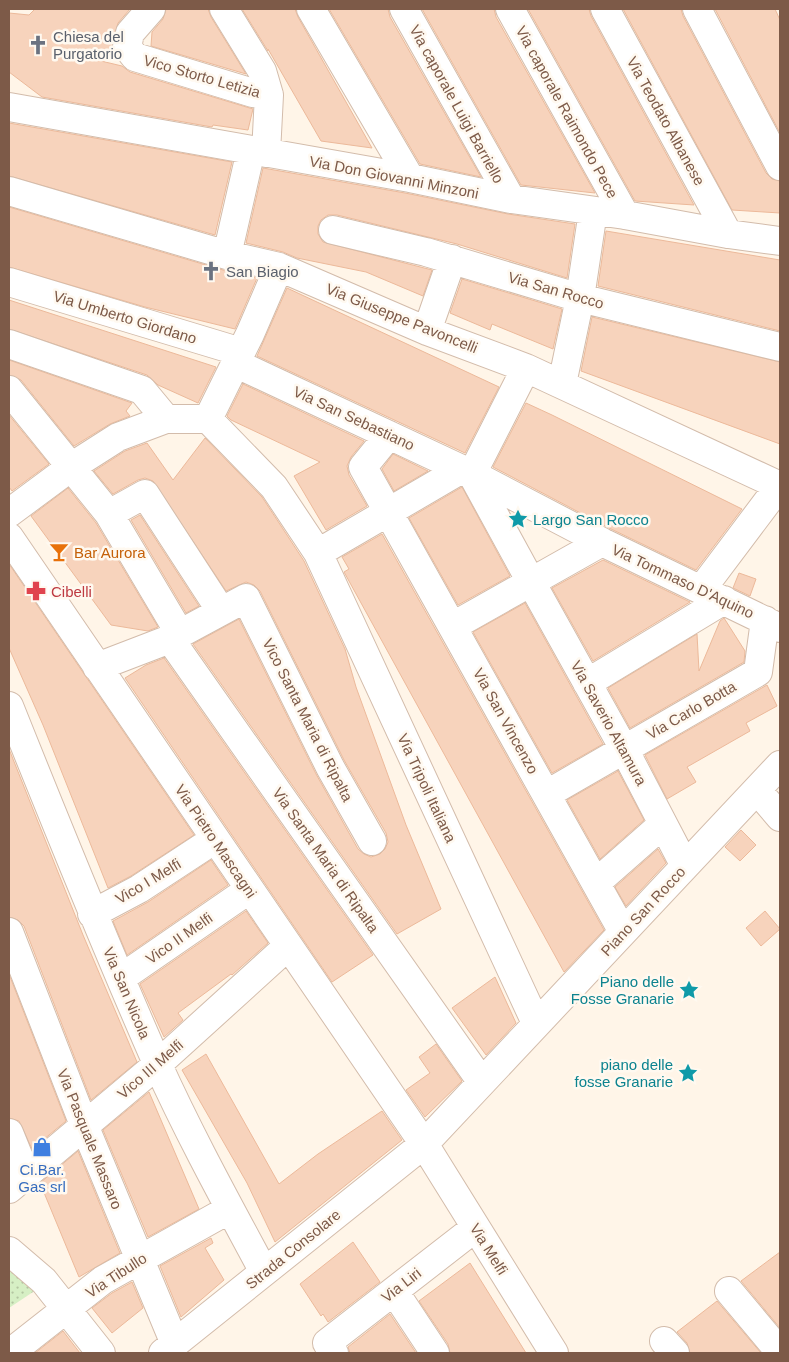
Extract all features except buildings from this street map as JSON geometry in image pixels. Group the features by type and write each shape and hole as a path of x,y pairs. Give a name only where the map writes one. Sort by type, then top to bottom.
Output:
{"street":[{"name":"Vico Storto Letizia","path":"151,9 130,33 127,47 135,57 252,93 269,95"},
{"path":"224,9 262,70 269,95 259,152 227,255"},
{"path":"311,9 410,178"},
{"name":"Via caporale Luigi Barriello","path":"404,9 511,199"},
{"name":"Via caporale Raimondo Pece","path":"510,9 625,215"},
{"name":"Via Teodato Albanese","path":"605,9 728,234"},
{"path":"696,9 780,166"},
{"name":"Via Don Giovanni Minzoni","path":"9,107 410,178 511,199 593,210 728,234 780,241"},
{"name":"Via Giuseppe Pavoncelli","path":"9,191 227,255 280,267 427,331 526,368 780,486"},
{"path":"562,384 580,298 593,210"},
{"name":"Via San Rocco","path":"333,230 452,259 580,298 780,347"},
{"path":"427,331 452,259"},
{"path":"9,514 72,467 118,437 166,419 208,419 280,267"},
{"name":"Via Umberto Giordano","path":"9,282 238,358"},
{"path":"9,344 142,390 166,419"},
{"name":"Via San Sebastiano","path":"238,358 389,435 467,471"},
{"path":"318,553 388,511 467,471 526,368"},
{"name":"Via Santa Maria di Ripalta","path":"9,390 109,514 175,636 481,1082"},
{"name":"Via Tripoli Italiana","path":"208,419 274,486 318,553 536,1023"},
{"name":"Via San Vincenzo","path":"389,435 363,467 597,882 623,932"},
{"path":"467,471 602,542"},
{"path":"467,471 531,582"},
{"path":"587,683 713,595 780,486"},
{"path":"98,667 175,636 220,611 146,494 109,514"},
{"name":"Via Pietro Mascagni","path":"9,537 424,1144"},
{"path":"453,626 602,542"},
{"name":"Via Tommaso D'Aquino","path":"602,542 773,624 758,672"},
{"name":"Via Saverio Altamura","path":"531,582 624,749 685,866"},
{"name":"Vico Santa Maria di Ripalta","path":"220,611 246,598 330,766 372,842"},
{"name":"Via Carlo Botta","path":"547,794 758,672"},
{"name":"Via San Nicola","path":"9,706 92,914 122,978 158,1064 230,1209 264,1272"},
{"name":"Piano San Rocco","path":"424,1144 780,765"},
{"path":"757,790 780,817"},
{"path":"597,882 663,824"},
{"name":"Vico I Melfi","path":"92,914 139,889 202,847"},
{"name":"Vico II Melfi","path":"122,978 237,898"},
{"name":"Via Pasquale Massaro","path":"9,932 84,1125 139,1259 169,1348"},
{"name":"Vico III Melfi","path":"17,1182 158,1064 288,946"},
{"path":"9,1133 17,1182"},
{"name":"Via Melfi","path":"424,1144 554,1353"},
{"name":"Strada Consolare","path":"169,1348 424,1144"},
{"name":"Via Tibullo","path":"10,1353 103,1280 230,1209"},
{"name":"Via Liri","path":"331,1348 394,1291 475,1228"},
{"path":"9,1252 44,1281 67,1307 101,1353"},
{"path":"394,1291 435,1353"},
{"path":"729,1292 780,1352"}],"green space":[{"path":"9,1263 39,1288 9,1308"}],"place":[{"name":"Chiesa del Purgatorio","path":"38,45"},
{"name":"San Biagio","path":"211,271"},
{"name":"Largo San Rocco","path":"518,519"},
{"name":"Bar Aurora","path":"59,552"},
{"name":"Cibelli","path":"36,591"},
{"name":"Piano delle Fosse Granarie","path":"689,990"},
{"name":"piano delle fosse Granarie","path":"688,1073"},
{"name":"Ci.Bar. Gas srl","path":"42,1147"}]}
